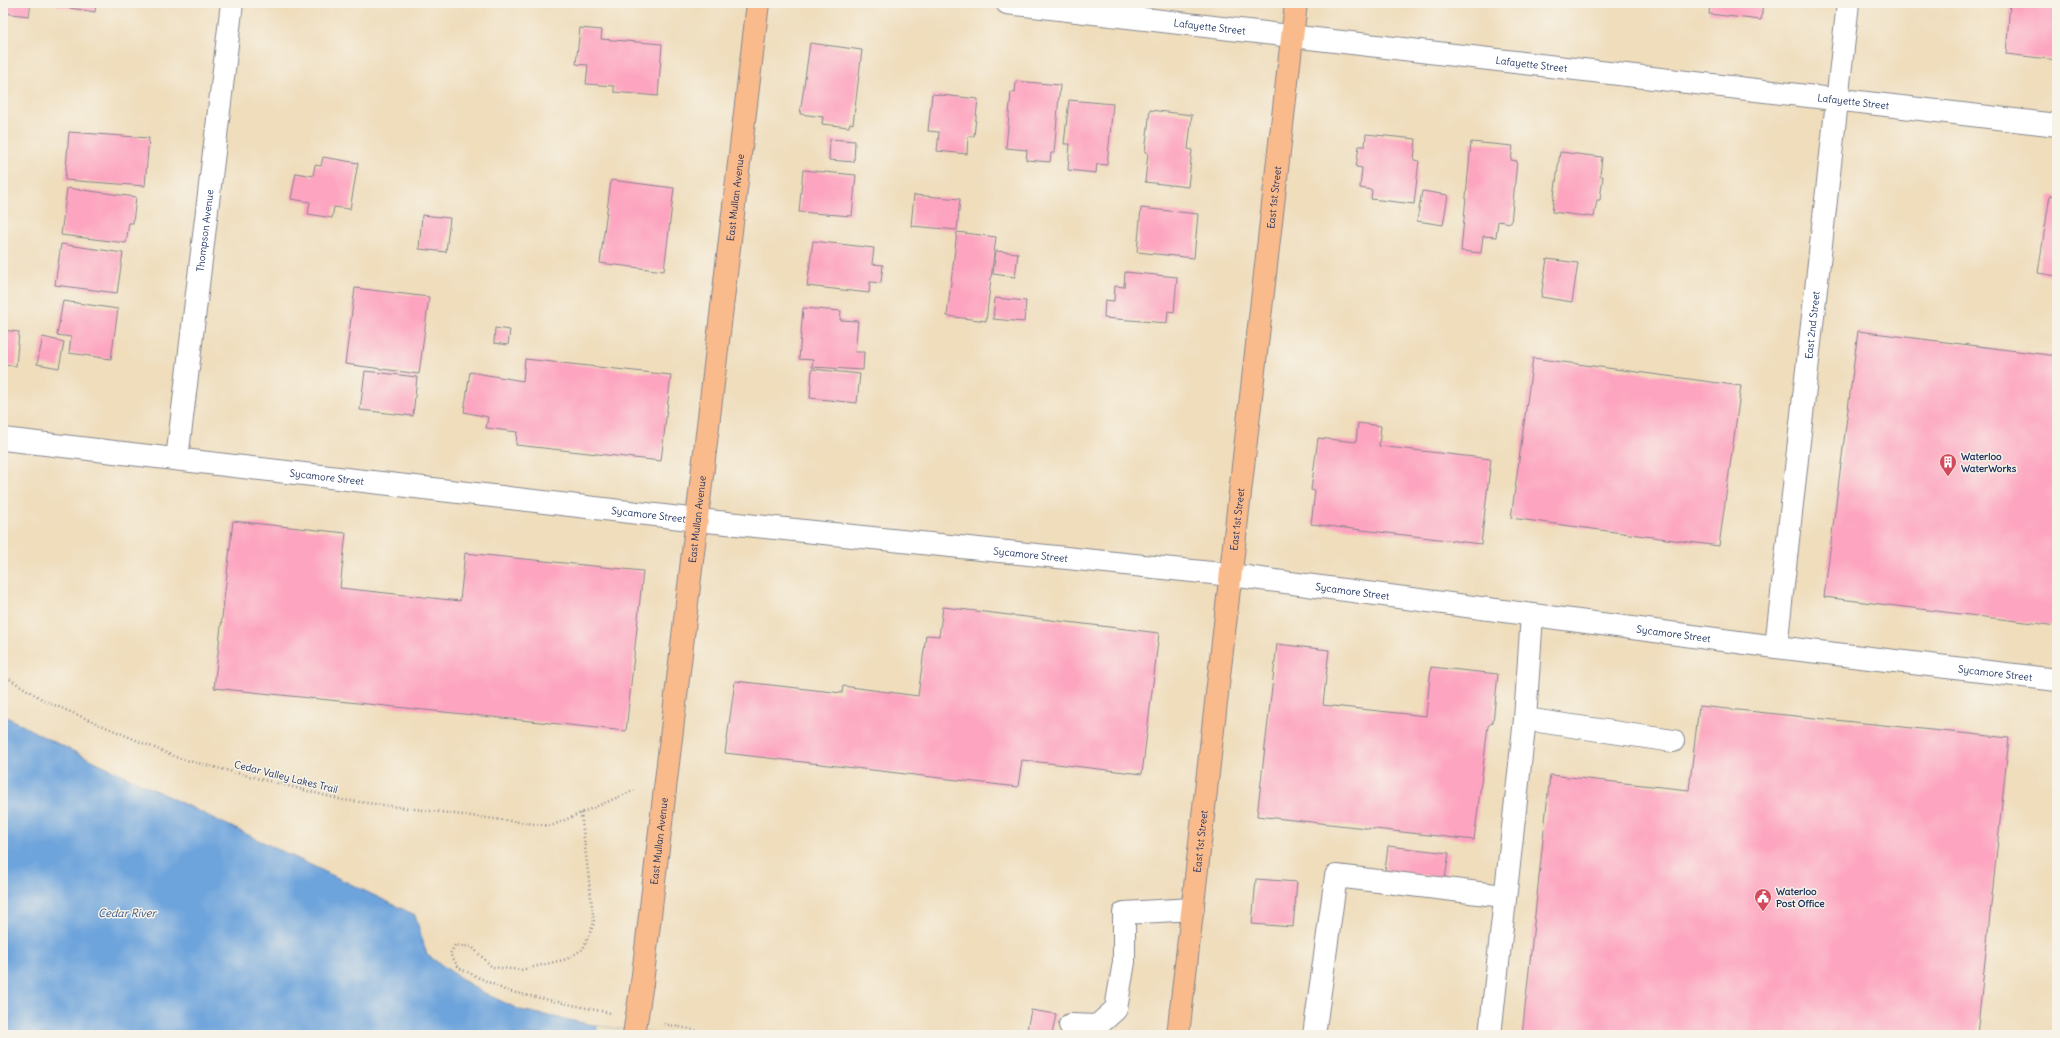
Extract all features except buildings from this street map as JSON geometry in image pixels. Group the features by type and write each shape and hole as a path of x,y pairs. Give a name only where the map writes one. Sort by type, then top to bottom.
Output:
{"highway":[{"name":"East Mullan Avenue","path":"634,1035 642,983 698,520 758,3"},
{"name":"East 1st Street","path":"1178,1035 1296,3"}],"street":[{"name":"Thompson Avenue","path":"177,459 232,3"},
{"name":"Lafayette Street","path":"1007,3 2057,125"},
{"name":"East 2nd Street","path":"1776,647 1848,3"},
{"name":"Sycamore Street","path":"3,439 698,520 1231,575 1776,647 2057,680"},
{"path":"1490,1035 1504,896 1525,719 1532,615"},
{"path":"1525,719 1673,741"},
{"path":"1314,1035 1336,876 1504,896"},
{"path":"1070,1025 1097,1026 1116,1010 1124,962 1124,913 1193,909"}],"path":[{"name":"Cedar Valley Lakes Trail","path":"3,676 45,701 178,758 343,800 551,826 667,776"},
{"path":"581,813 594,923 583,949 566,959 521,970 492,967 472,946 455,945 450,954 459,968 507,992 614,1013"},
{"path":"659,1023 720,1035"}],"water":[{"name":"Cedar River","path":"3,715 44,737 415,915 427,955 478,990 520,1010 598,1026 661,1035 3,1035"}],"pier":[{"path":"598,1026 661,1035 597,1035"}],"place":[{"name":"Waterloo WaterWorks","path":"1948,477"},
{"name":"Waterloo Post Office","path":"1763,912"}]}
